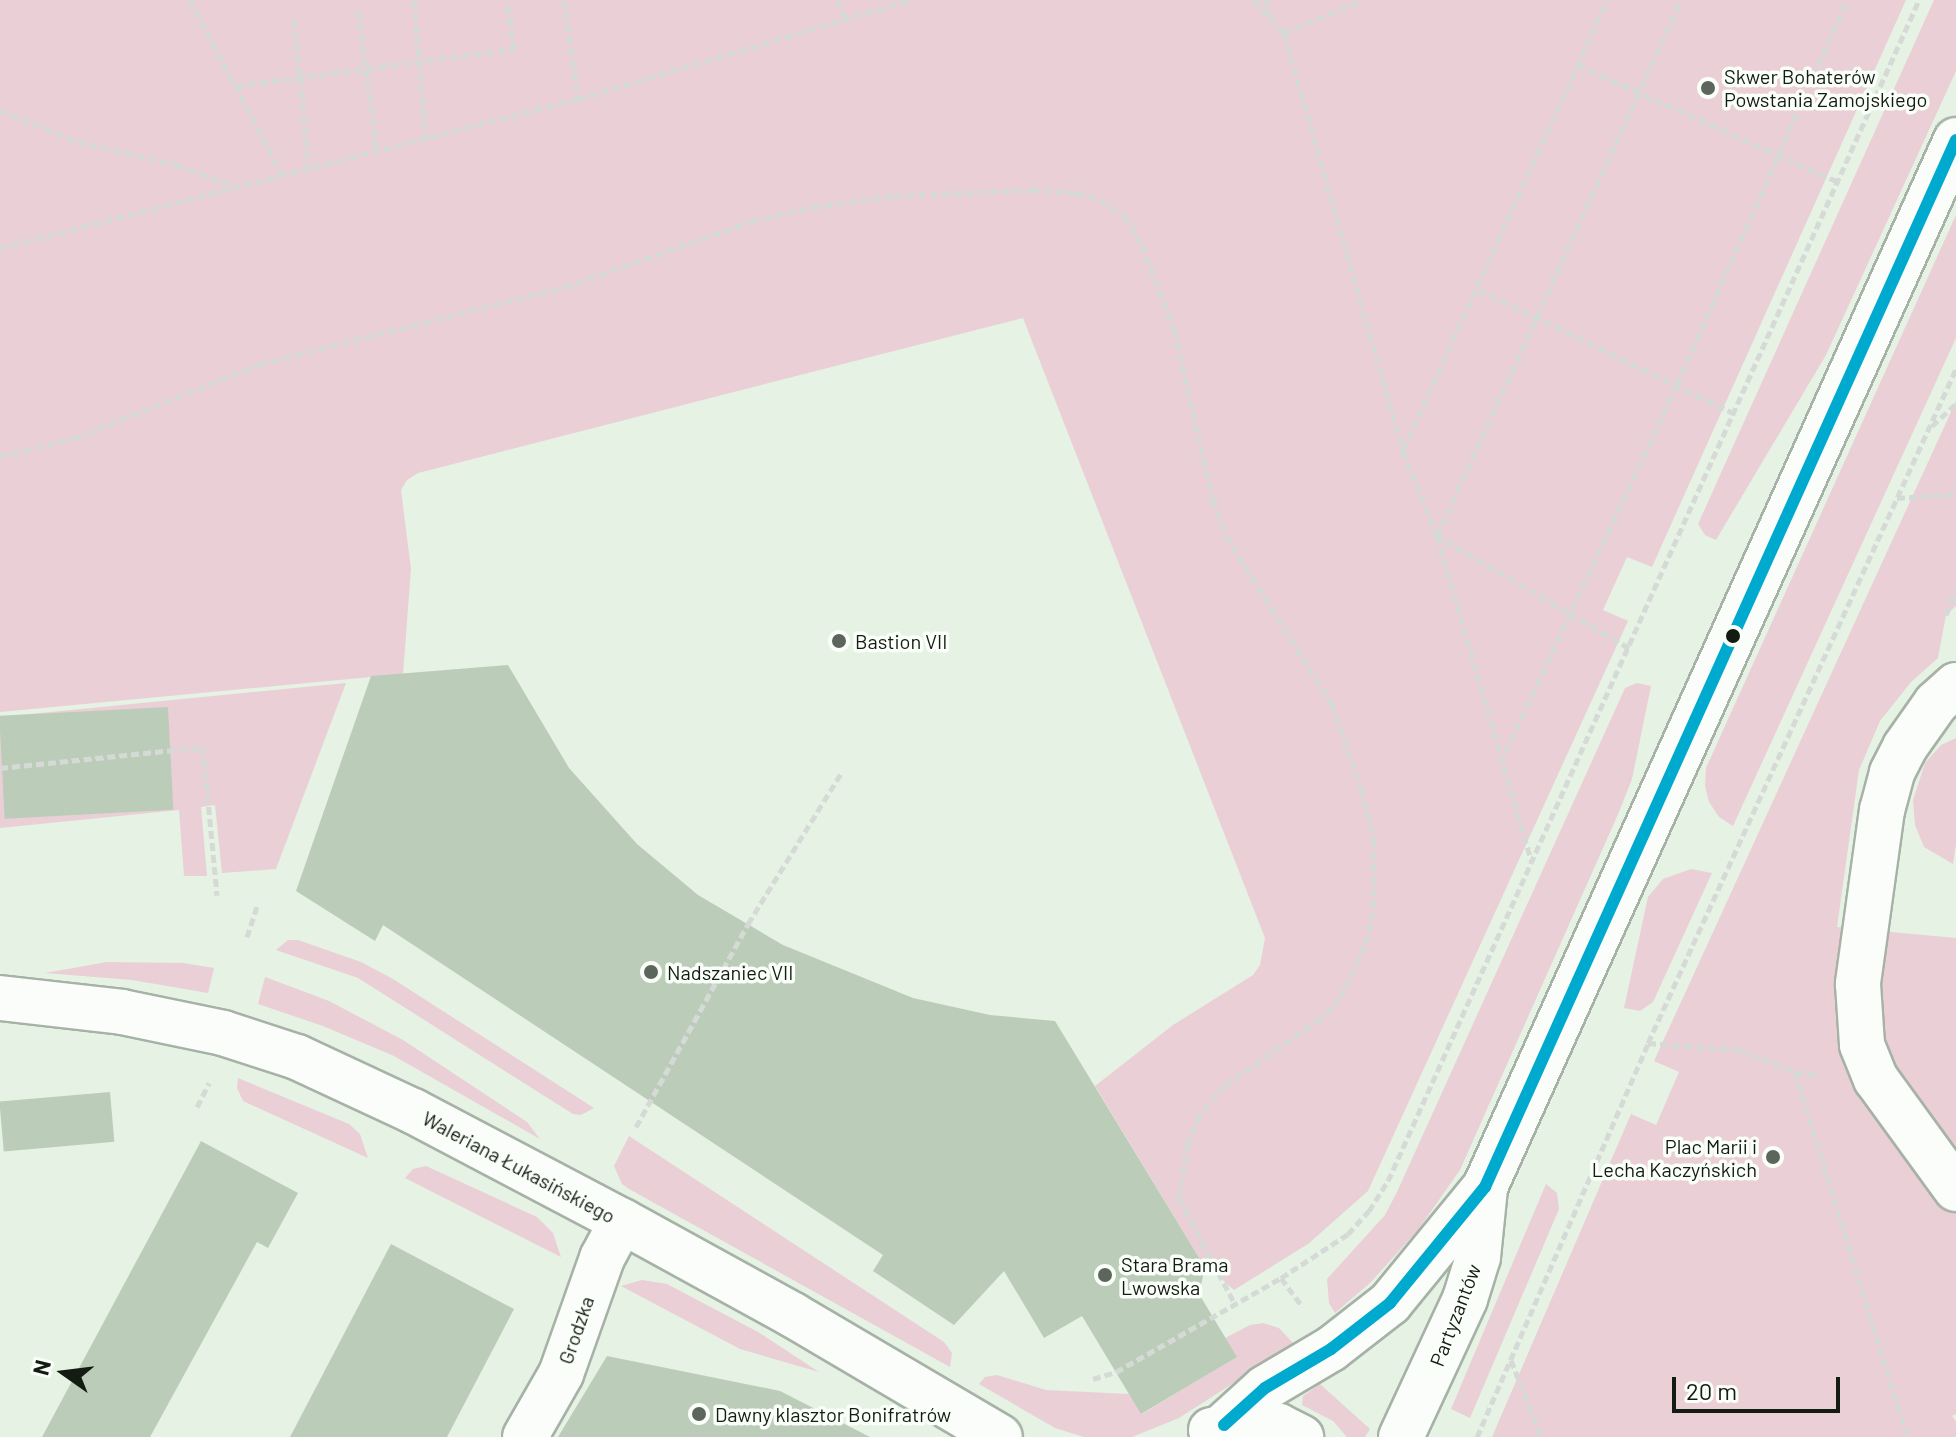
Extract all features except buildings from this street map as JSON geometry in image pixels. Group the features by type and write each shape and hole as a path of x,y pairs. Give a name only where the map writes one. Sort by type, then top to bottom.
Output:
{"street":[{"name":"Partyzantów","path":"1210,1431 1265,1388 1331,1349 1390,1303 1485,1187 1956,140"},
{"path":"1956,685 1936,703 1905,747 1892,773 1882,810 1858,984 1862,1045 1876,1079 1956,1189"},
{"name":"Waleriana Łukasińskiego","path":"0,998 122,1012 223,1033 297,1057 413,1111 622,1221 793,1315 1000,1437"},
{"name":"Partyzantów","path":"1401,1437 1465,1299 1478,1257 1485,1187"},
{"name":"Grodzka","path":"525,1437 561,1374 602,1258 622,1221"},
{"path":"1210,1431 1252,1422 1279,1426 1301,1437"}],"path":[{"path":"190,0 282,175"},
{"path":"236,86 514,49 507,0"},
{"path":"564,0 578,99"},
{"path":"838,0 847,21"},
{"path":"0,248 578,99 911,0"},
{"path":"1254,0 1284,33 1403,451 1437,536 1500,763 1532,862"},
{"path":"1266,0 1270,18"},
{"path":"1284,33 1362,0"},
{"path":"1403,451 1479,290 1607,0"},
{"path":"1437,536 1681,0"},
{"path":"1500,763 1677,384 1847,0"},
{"path":"1093,1379 1116,1372 1281,1278 1348,1234 1369,1211 1388,1181 1919,0"},
{"path":"414,1 426,138"},
{"path":"358,10 377,151"},
{"path":"294,19 309,169"},
{"path":"1578,65 1838,182"},
{"path":"0,110 78,142 177,165 236,186"},
{"path":"0,456 75,438 260,364 565,287 752,221 894,196 1032,190 1077,193 1113,208 1124,216 1142,245 1174,330 1213,500 1226,536 1332,704 1361,789 1374,840 1373,912 1365,946 1340,999 1320,1019 1224,1086 1200,1115 1188,1143 1179,1198 1235,1304"},
{"path":"1479,290 1734,413"},
{"path":"1477,1437 1648,1043 1956,369"},
{"path":"1929,429 1956,404"},
{"path":"1897,498 1956,494"},
{"path":"1437,536 1629,648"},
{"path":"1946,615 1956,590"},
{"path":"0,768 203,747 217,895"},
{"path":"636,1127 748,924 842,772"},
{"path":"247,937 257,906"},
{"path":"1648,1043 1740,1050 1795,1072 1876,1079"},
{"path":"1795,1072 1907,1437"},
{"path":"197,1107 211,1079"},
{"path":"1281,1278 1310,1316"},
{"path":"1510,1360 1541,1437"}],"shaded area":[{"path":"0,0 1906,0 1652,567 1627,557 1603,610 1628,621 1368,1191 1308,1244 1234,1290 1201,1261 1095,1086 1173,1025 1253,975 1260,965 1265,938 1023,318 418,473 407,480 401,490 411,569 403,674 0,712"},
{"path":"1934,0 1956,0 1956,71 1826,355 1716,540 1705,535 1698,524"},
{"path":"1956,215 1956,338 1733,826 1719,817 1709,802 1705,786 1706,768"},
{"name":"Plac Marii i Lecha Kaczyńskich","path":"1956,401 1956,606 1946,615 1938,658 1911,682 1880,721 1859,770 1837,927 1956,938 1956,1414 1952,1416 1956,1421 1956,1437 1492,1437 1631,1114 1656,1125 1679,1072 1654,1061"},
{"path":"346,683 276,869 222,873 215,805 201,807 207,876 184,876 179,810 0,828 0,717"},
{"path":"1637,683 1651,686 1632,779 1460,1170 1418,1230 1370,1283 1335,1313 1329,1303 1327,1279 1385,1215 1397,1192 1625,688"},
{"path":"1956,738 1956,843 1953,864 1924,847 1915,825 1913,800 1925,763 1941,745"},
{"path":"1691,869 1712,873 1653,1002 1640,1011 1624,1008 1648,897 1663,879"},
{"path":"288,940 298,940 361,962 393,979 594,1108 581,1115 573,1114 358,978 276,950"},
{"path":"107,962 183,963 214,968 208,993 132,980 45,973"},
{"path":"265,977 329,1001 403,1040 527,1122 540,1139 394,1056 323,1026 258,1004"},
{"path":"238,1078 349,1124 360,1134 368,1158 243,1101 237,1088"},
{"path":"629,1136 944,1342 952,1353 950,1367 622,1184 614,1166"},
{"path":"426,1166 537,1217 553,1233 561,1257 405,1178 413,1169"},
{"path":"1546,1184 1557,1193 1559,1209 1470,1418 1451,1409"},
{"path":"642,1280 667,1284 758,1332 819,1372 740,1349 621,1286"},
{"path":"1263,1323 1279,1328 1294,1344 1179,1418 1132,1437 1084,1437 1055,1428 979,1384 985,1377 997,1375 1046,1390 1129,1394 1142,1414 1236,1357 1225,1338 1250,1325"},
{"path":"1320,1384 1370,1429 1365,1437 1347,1437 1333,1421 1302,1405 1303,1396"}],"transit line":[{"path":"1224,1425 1265,1388 1331,1349 1390,1303 1485,1187 1956,140"}],"place":[{"name":"Skwer Bohaterów Powstania Zamojskiego","path":"1708,88"},
{"name":"Bastion VII","path":"839,641"},
{"name":"Nadszaniec VII","path":"651,972"},
{"name":"Plac Marii i Lecha Kaczyńskich","path":"1773,1157"},
{"name":"Stara Brama Lwowska","path":"1105,1275"},
{"name":"Dawny klasztor Bonifratrów","path":"699,1414"}]}
